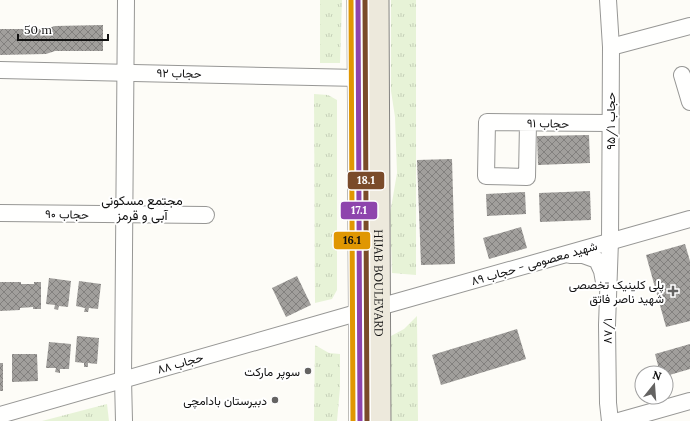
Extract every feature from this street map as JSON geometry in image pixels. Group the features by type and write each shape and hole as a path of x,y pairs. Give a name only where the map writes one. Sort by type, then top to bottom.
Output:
{"main road":[{"name":"HIJAB BOULEVARD","path":"358,0 359,78 369,310 380,421"},
{"name":"HIJAB BOULEVARD","path":"360,421 369,310 378,0"}],"street":[{"path":"124,421 126,0"},
{"name":"حجاب ۹۵/۱","path":"608,0 610,47 610,241"},
{"path":"610,47 690,26"},
{"name":"حجاب ۹۲","path":"0,70 359,78"},
{"path":"682,75 690,102"},
{"name":"حجاب ۹۱","path":"528,123 527,177 486,176 487,122 610,124"},
{"name":"حجاب ۹۰","path":"0,213 206,215"},
{"name":"شهید معصومی - حجاب ۸۹","path":"369,310 690,219"},
{"name":"۸۷/۱","path":"610,241 607,325 608,403 610,421"},
{"path":"562,255 583,255 597,260 602,271 608,297"},
{"name":"حجاب ۸۸","path":"0,415 369,310"},
{"path":"619,421 690,401"}],"green space":[{"path":"320,0 342,0 340,63 320,63"},
{"path":"391,0 416,0 416,275 392,273 390,214 397,173 395,117 391,91"},
{"path":"314,94 328,95 337,100 337,290 332,299 315,303"},
{"path":"417,316 418,421 390,421 391,336 404,329"},
{"path":"315,345 329,353 340,354 340,388 337,421 314,421"},
{"path":"107,404 109,421 42,421"}],"building":[{"path":"103,25 103,51 55,51 46,54 0,55 0,29 45,29 55,26"},
{"path":"589,135 590,163 538,165 537,136"},
{"path":"452,159 455,264 421,265 417,160"},
{"path":"590,191 591,220 540,222 539,193"},
{"path":"525,192 526,214 487,216 486,194"},
{"path":"521,227 527,248 489,259 483,238"},
{"name":"پلی کلینیک تخصصی شهید ناصر فاتق","path":"685,244 690,261 690,321 666,327 646,255"},
{"path":"297,276 311,305 286,317 272,288"},
{"path":"49,278 71,281 68,307 59,306 58,310 54,309 55,305 46,304"},
{"path":"79,281 101,284 98,309 89,308 88,312 84,312 85,308 76,306"},
{"path":"0,282 21,282 21,284 34,284 34,282 41,282 41,309 33,309 33,307 20,308 20,310 0,311"},
{"path":"517,329 526,359 441,385 432,355"},
{"path":"77,336 99,338 97,364 88,363 88,367 84,367 84,363 75,362"},
{"path":"49,342 71,344 69,369 60,369 60,373 55,372 56,368 46,368"},
{"path":"690,344 690,369 674,374 674,365 658,365 655,354"},
{"path":"12,354 37,354 38,381 12,382"},
{"path":"0,363 3,363 3,391 0,391"}],"transit line":[{"name":"16.1","path":"351,0 353,421"},
{"name":"17.1","path":"358,0 360,421"},
{"name":"18.1","path":"365,0 367,421"}],"place":[{"name":"پلی کلینیک تخصصی شهید ناصر فاتق","path":"673,291"},
{"name":"سوپر مارکت","path":"308,371"},
{"name":"دبیرستان بادامچی","path":"275,400"}],"district":[{"name":"مجتمع مسکونی آبی و قرمز","path":"142,208"}]}
